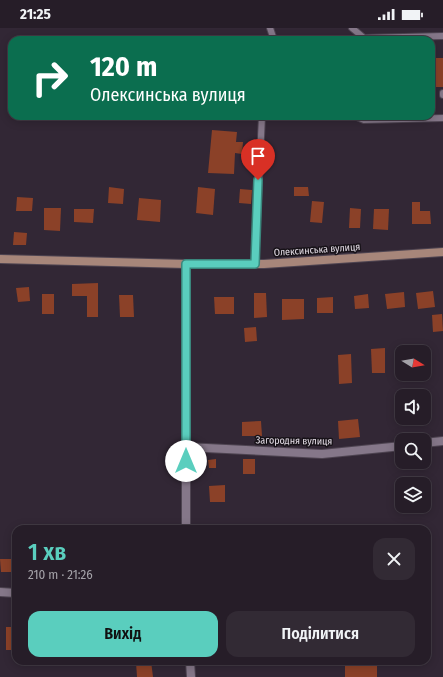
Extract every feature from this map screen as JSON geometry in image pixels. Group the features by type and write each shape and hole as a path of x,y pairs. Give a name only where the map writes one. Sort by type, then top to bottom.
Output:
{"street":[{"name":"Олексинська вулиця","path":"0,259 186,264 255,264 443,252"},
{"path":"186,264 186,525"},
{"path":"431,442 443,441"},
{"name":"Загородня вулиця","path":"186,447 322,454 395,447"},
{"path":"0,592 12,593"},
{"path":"190,665 191,677"}],"lane":[{"path":"352,28 362,36"},
{"path":"255,264 262,120"}],"building":[{"path":"435,58 443,58 443,87 435,87"},
{"path":"212,130 237,132 236,142 243,142 242,154 235,153 234,174 208,173"},
{"path":"109,187 124,189 123,204 108,203"},
{"path":"198,187 215,189 213,215 196,213"},
{"path":"294,187 308,187 309,196 294,196"},
{"path":"240,189 252,190 251,204 239,203"},
{"path":"17,197 33,198 32,211 16,211"},
{"path":"139,198 161,200 160,222 137,220"},
{"path":"312,201 324,202 322,223 310,222"},
{"path":"412,202 420,202 420,211 430,211 431,224 412,224"},
{"path":"44,208 61,208 60,231 44,230"},
{"path":"350,208 361,209 360,228 349,228"},
{"path":"74,209 94,209 93,223 74,222"},
{"path":"374,209 389,209 388,230 373,229"},
{"path":"14,232 27,233 26,245 13,245"},
{"path":"98,283 98,317 87,317 87,296 72,296 72,284"},
{"path":"29,287 30,301 18,302 16,288"},
{"path":"433,291 435,307 418,309 416,293"},
{"path":"404,292 405,307 387,309 385,294"},
{"path":"254,293 266,293 267,317 254,318"},
{"path":"42,294 54,294 54,314 42,314"},
{"path":"368,294 369,308 355,309 354,296"},
{"path":"119,295 133,295 134,317 120,317"},
{"path":"214,297 234,297 234,314 215,314"},
{"path":"333,297 333,313 317,313 317,298"},
{"path":"282,299 304,299 304,319 282,320"},
{"path":"442,314 443,331 433,332 432,315"},
{"path":"256,327 257,341 245,342 244,328"},
{"path":"385,348 385,373 372,373 371,349"},
{"path":"351,354 352,383 339,384 338,355"},
{"path":"358,419 360,437 339,439 338,421"},
{"path":"261,421 262,436 242,436 242,422"},
{"path":"216,459 216,468 209,468 208,460"},
{"path":"243,459 255,459 255,474 243,474"},
{"path":"225,485 225,502 210,502 209,486"},
{"path":"0,559 12,559 12,572 1,572"},
{"path":"6,627 12,627 12,650 6,650"},
{"path":"136,665 152,665 153,677 137,677"},
{"path":"345,665 377,665 377,677 345,677"}],"route":[{"path":"186,461 186,264 255,264 258,180"}]}
